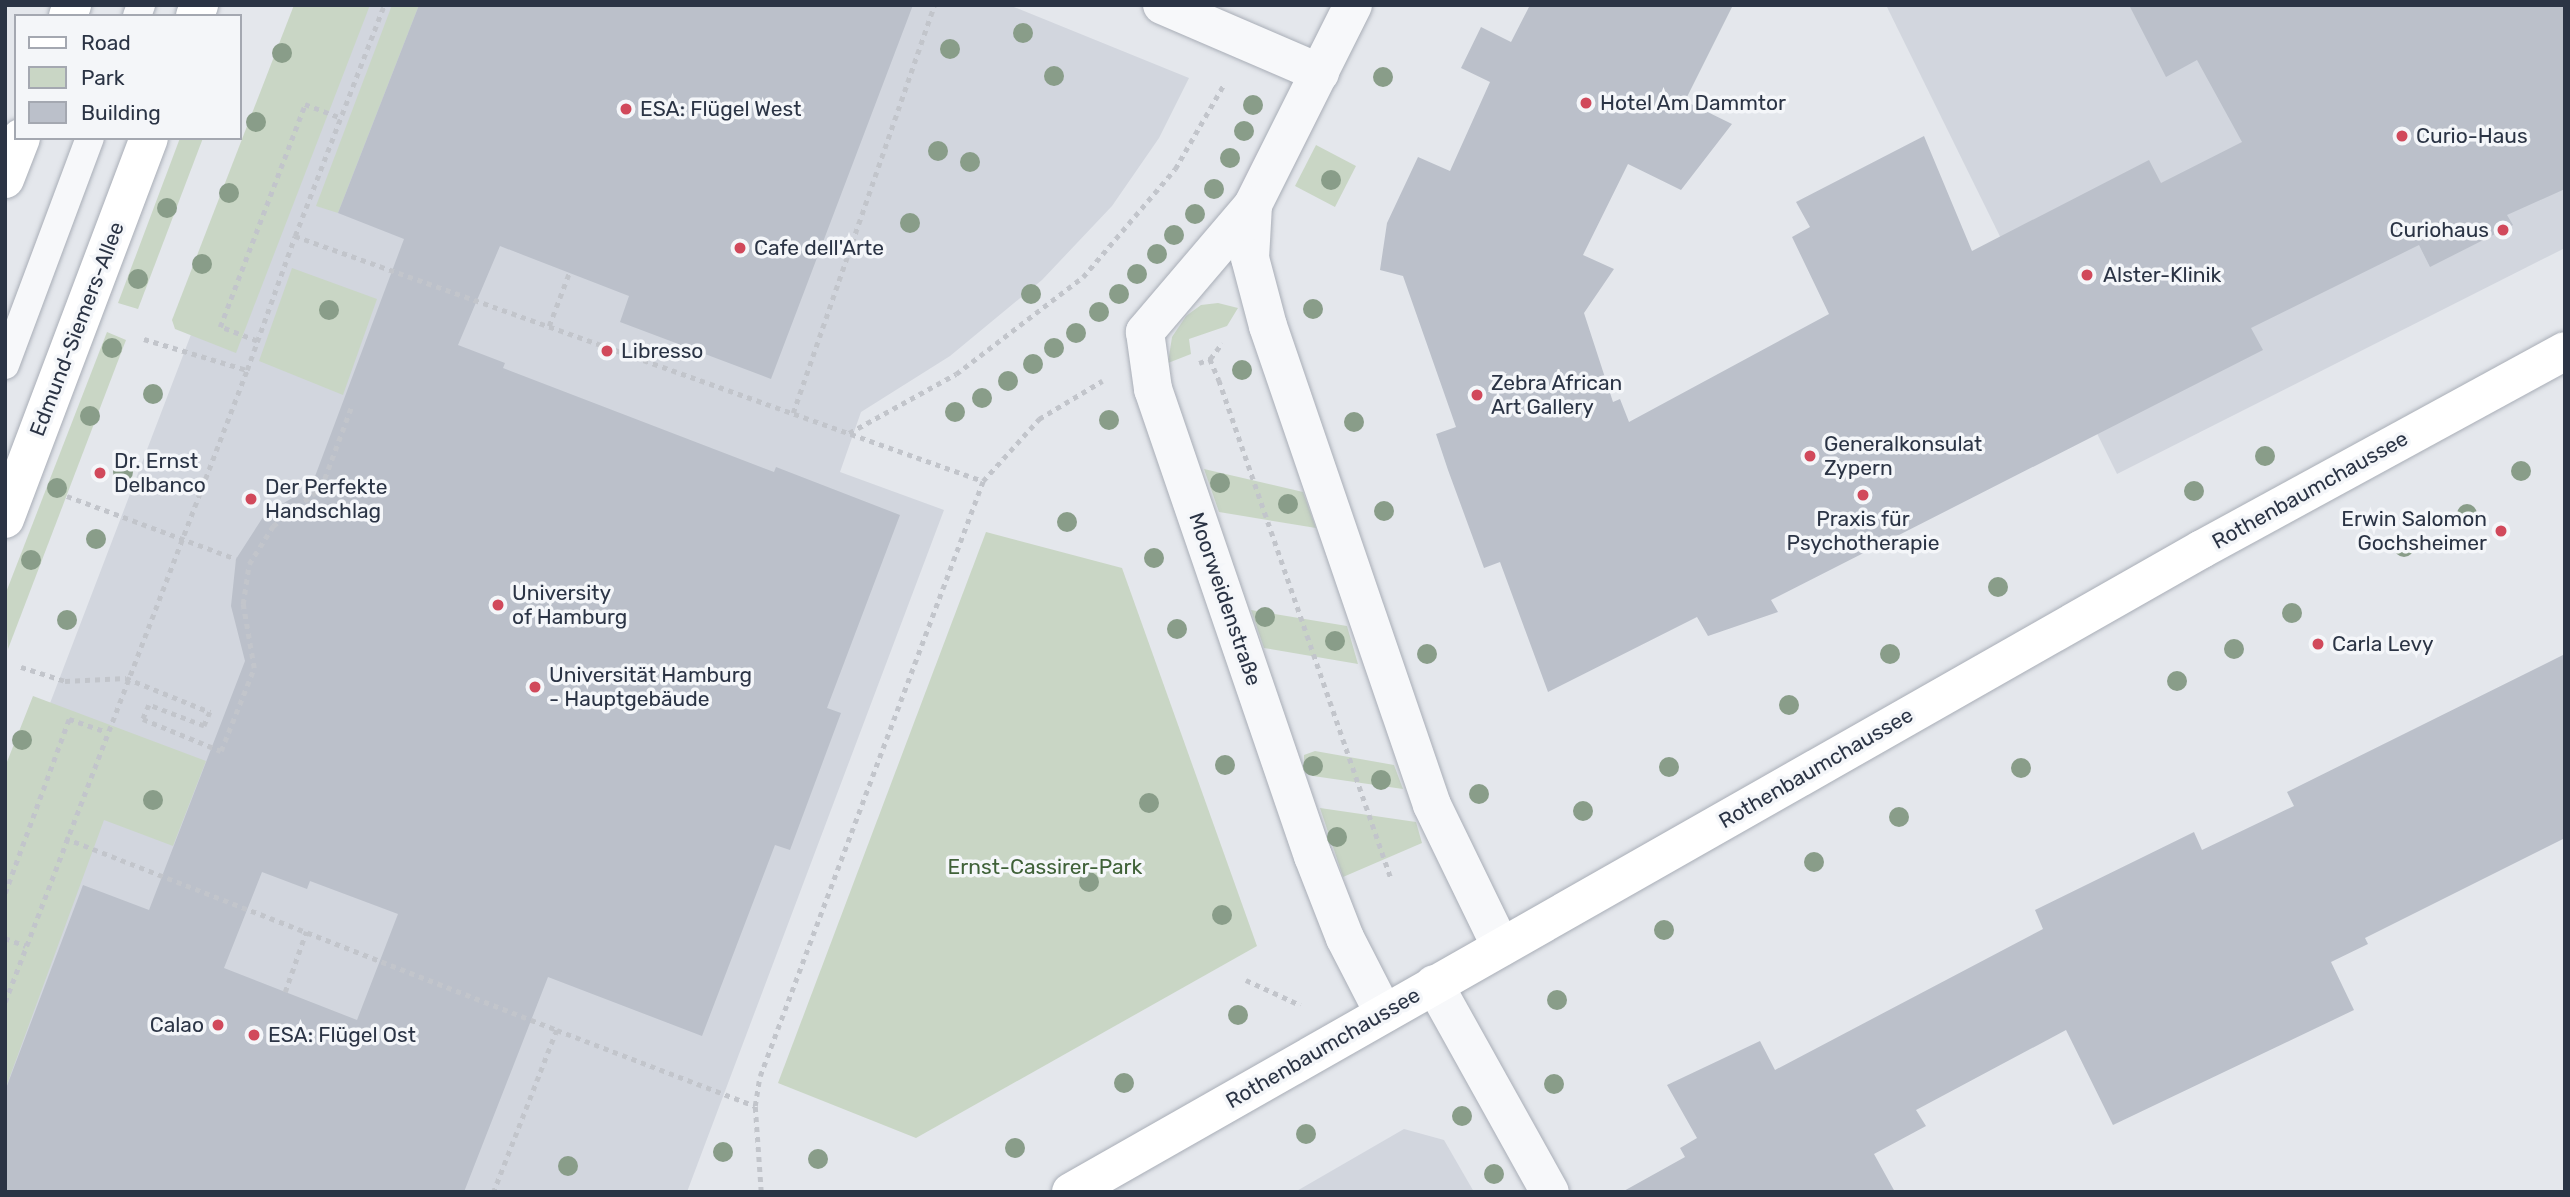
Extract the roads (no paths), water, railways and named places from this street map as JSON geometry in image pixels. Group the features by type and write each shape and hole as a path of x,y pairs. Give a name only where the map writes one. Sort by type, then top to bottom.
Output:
{"main road":[{"path":"5,179 20,140"},
{"name":"Edmund-Siemers-Allee","path":"5,519 148,140"},
{"name":"Rothenbaumchaussee","path":"1071,1192 2202,549 2565,351"}],"street":[{"path":"1162,5 1320,73"},
{"name":"Moorweidenstraße","path":"1353,5 1253,205 1145,332 1150,378 1332,909 1384,1014"},
{"name":"Moorweidenstraße","path":"1253,205 1250,258 1268,326 1432,805 1501,947"},
{"path":"1434,984 1550,1192"}],"lane":[{"path":"5,365 89,140"},
{"path":"5,505 32,449"}],"place":[{"name":"Hotel Am Dammtor","path":"1586,103"},
{"name":"ESA: Flügel West","path":"626,109"},
{"name":"Curio-Haus","path":"2402,136"},
{"name":"Curiohaus","path":"2503,230"},
{"name":"Cafe dell'Arte","path":"740,248"},
{"name":"Alster-Klinik","path":"2087,275"},
{"name":"Libresso","path":"607,351"},
{"name":"Zebra African Art Gallery","path":"1477,395"},
{"name":"Generalkonsulat Zypern","path":"1810,456"},
{"name":"Dr. Ernst Delbanco","path":"100,473"},
{"name":"Praxis für Psychotherapie","path":"1863,495"},
{"name":"Der Perfekte Handschlag","path":"251,499"},
{"name":"Erwin Salomon Gochsheimer","path":"2501,531"},
{"name":"University of Hamburg","path":"498,605"},
{"name":"Carla Levy","path":"2318,644"},
{"name":"Universität Hamburg - Hauptgebäude","path":"535,687"},
{"name":"Calao","path":"218,1025"},
{"name":"ESA: Flügel Ost","path":"254,1035"}],"park label":[{"name":"Ernst-Cassirer-Park","path":"1045,867"}]}
